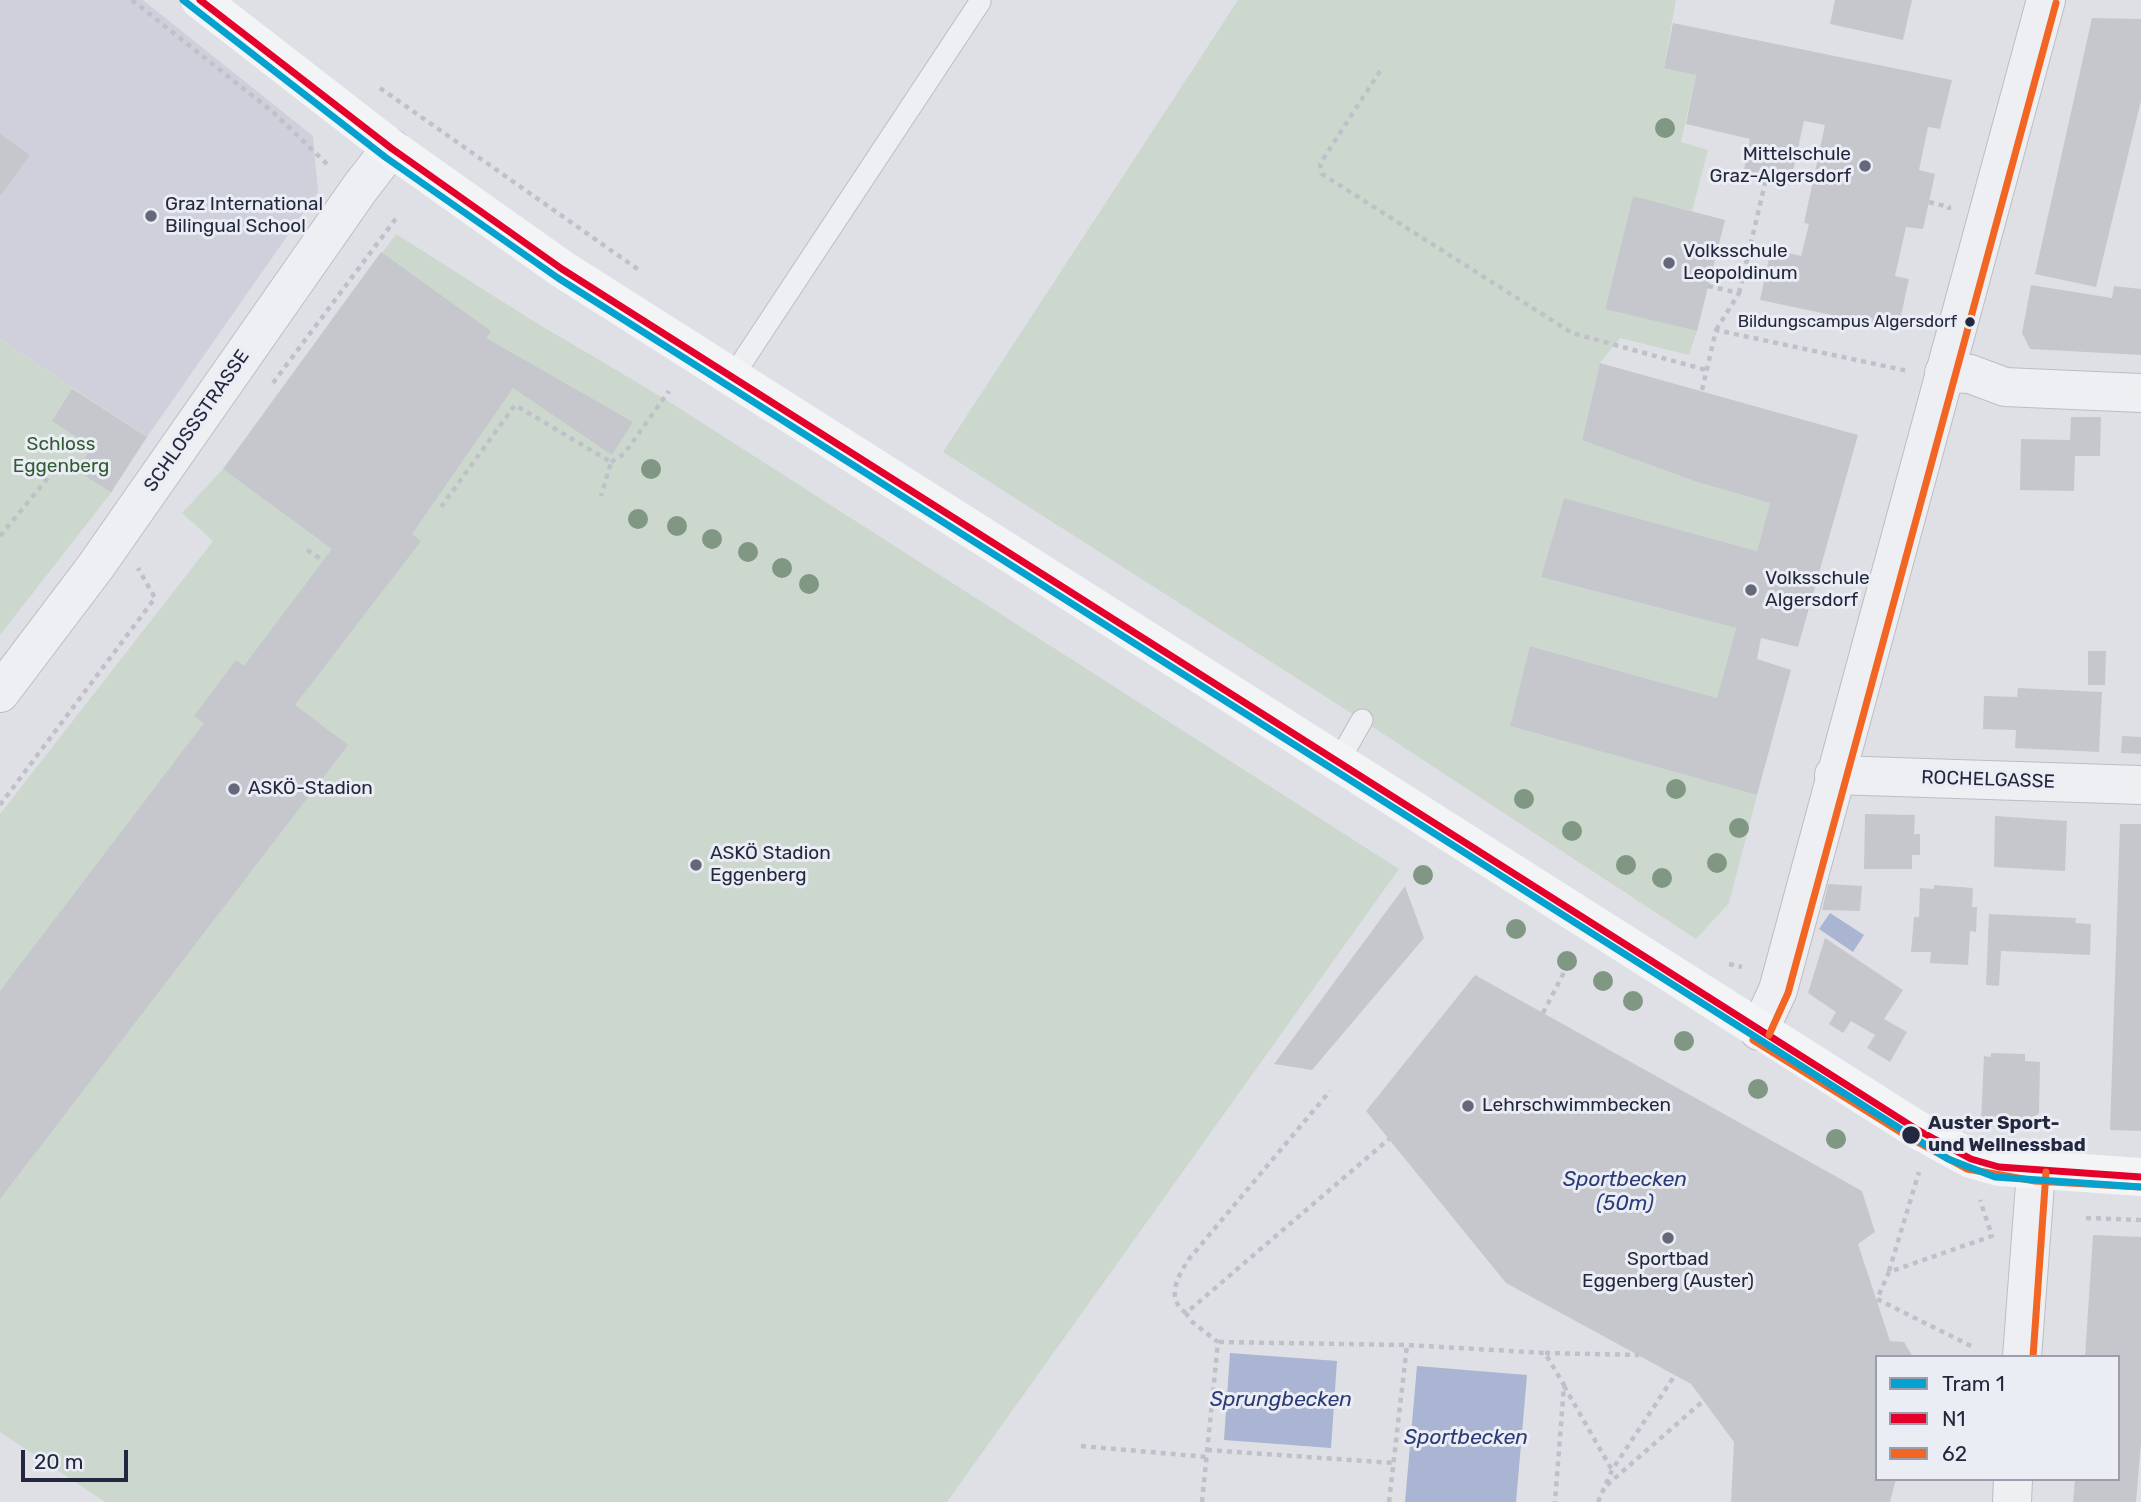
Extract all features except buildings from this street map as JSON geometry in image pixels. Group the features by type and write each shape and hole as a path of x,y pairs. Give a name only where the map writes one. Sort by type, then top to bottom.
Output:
{"main road":[{"path":"200,0 391,148 562,269 1759,1031 1948,1148 1990,1165 2036,1171 2141,1177"}],"street":[{"path":"1759,1031 1778,990 1835,775 1926,372 2046,0"},
{"name":"SCHLOSSSTRASSE","path":"0,693 96,566 360,188 391,148"},
{"path":"1926,372 1970,374 2005,387 2141,393"},
{"name":"ROCHELGASSE","path":"1835,775 2141,785"},
{"path":"2022,1355 2036,1171"},
{"path":"2012,1502 2014,1481"}],"lane":[{"path":"733,376 980,2"},
{"path":"1338,764 1362,720"}],"path":[{"path":"132,0 273,111 330,167"},
{"path":"1380,71 1320,164 1322,174 1572,333 1706,370"},
{"path":"1702,390 1716,330 1739,293 1766,179"},
{"path":"1929,202 1949,207 1946,220"},
{"path":"266,392 397,217"},
{"path":"1708,286 1739,293"},
{"path":"1716,330 1926,372"},
{"path":"601,496 611,462 624,454 669,391"},
{"path":"441,507 515,405 611,462"},
{"path":"0,536 57,467"},
{"path":"307,550 324,561"},
{"path":"0,805 155,598 133,559"},
{"path":"1543,1013 1575,951"},
{"path":"1330,1091 1189,1259 1176,1280 1175,1298 1179,1308 1191,1321 1218,1342 1407,1345 1639,1355"},
{"path":"1186,1313 1389,1139"},
{"path":"1919,1171 1889,1272 1877,1299 1972,1346"},
{"path":"1889,1272 1992,1236 1979,1197"},
{"path":"2086,1218 2141,1220"},
{"path":"1202,1502 1218,1342"},
{"path":"1390,1502 1407,1345"},
{"path":"1545,1353 1612,1470"},
{"path":"1598,1502 1612,1470 1675,1375"},
{"path":"1555,1502 1564,1385"},
{"path":"1604,1488 1703,1401"},
{"path":"1081,1446 1206,1457"},
{"path":"1207,1450 1394,1463"}],"shaded area":[{"name":"Graz International Bilingual School","path":"0,0 143,0 313,136 318,192 147,437 0,339"}],"green space":[{"name":"Bildungscampus Algersdorf","path":"1238,0 1676,0 1664,67 1696,75 1681,142 1708,150 1692,211 1633,197 1605,308 1697,331 1689,355 1620,338 1600,363 1582,439 1697,482 1770,503 1757,551 1564,498 1541,577 1736,628 1717,698 1531,646 1510,726 1757,795 1729,903 1696,939 1362,720 943,452"},
{"name":"ASKÖ Stadion Eggenberg","path":"396,234 530,319 665,399 1399,869 947,1502 105,1502 0,1432 0,814 213,541 182,513 223,469"},
{"name":"Schloss Eggenberg","path":"0,339 147,437 111,493 0,635"}],"water":[{"path":"1830,913 1864,935 1853,952 1819,929"},
{"name":"Sprungbecken","path":"1230,1353 1337,1361 1331,1448 1224,1440"},
{"name":"Sportbecken","path":"1417,1366 1527,1375 1516,1502 1405,1502"}],"tram line":[{"name":"1","path":"183,0 385,157 558,278 1948,1159 1995,1177 2141,1187"}],"transit line":[{"name":"N1","path":"200,0 391,148 562,269 1916,1129 1971,1159 1999,1167 2141,1177"},
{"name":"62","path":"1769,1035 1788,993 2056,3"},
{"name":"62","path":"1753,1040 1910,1138 1967,1169 2035,1181 2140,1187"},
{"name":"62","path":"2033,1355 2046,1172"}],"place":[{"name":"Mittelschule Graz-Algersdorf","path":"1865,166"},
{"name":"Graz International Bilingual School","path":"151,216"},
{"name":"Volksschule Leopoldinum","path":"1669,263"},
{"name":"Bildungscampus Algersdorf","path":"1970,322"},
{"name":"Volksschule Algersdorf","path":"1751,590"},
{"name":"ASKÖ-Stadion","path":"234,789"},
{"name":"ASKÖ Stadion Eggenberg","path":"696,865"},
{"name":"Lehrschwimmbecken","path":"1468,1106"},
{"name":"Auster Sport- und Wellnessbad","path":"1911,1135"},
{"name":"Sportbad Eggenberg (Auster)","path":"1668,1238"}],"water label":[{"name":"Sportbecken (50m)","path":"1625,1192"}]}
